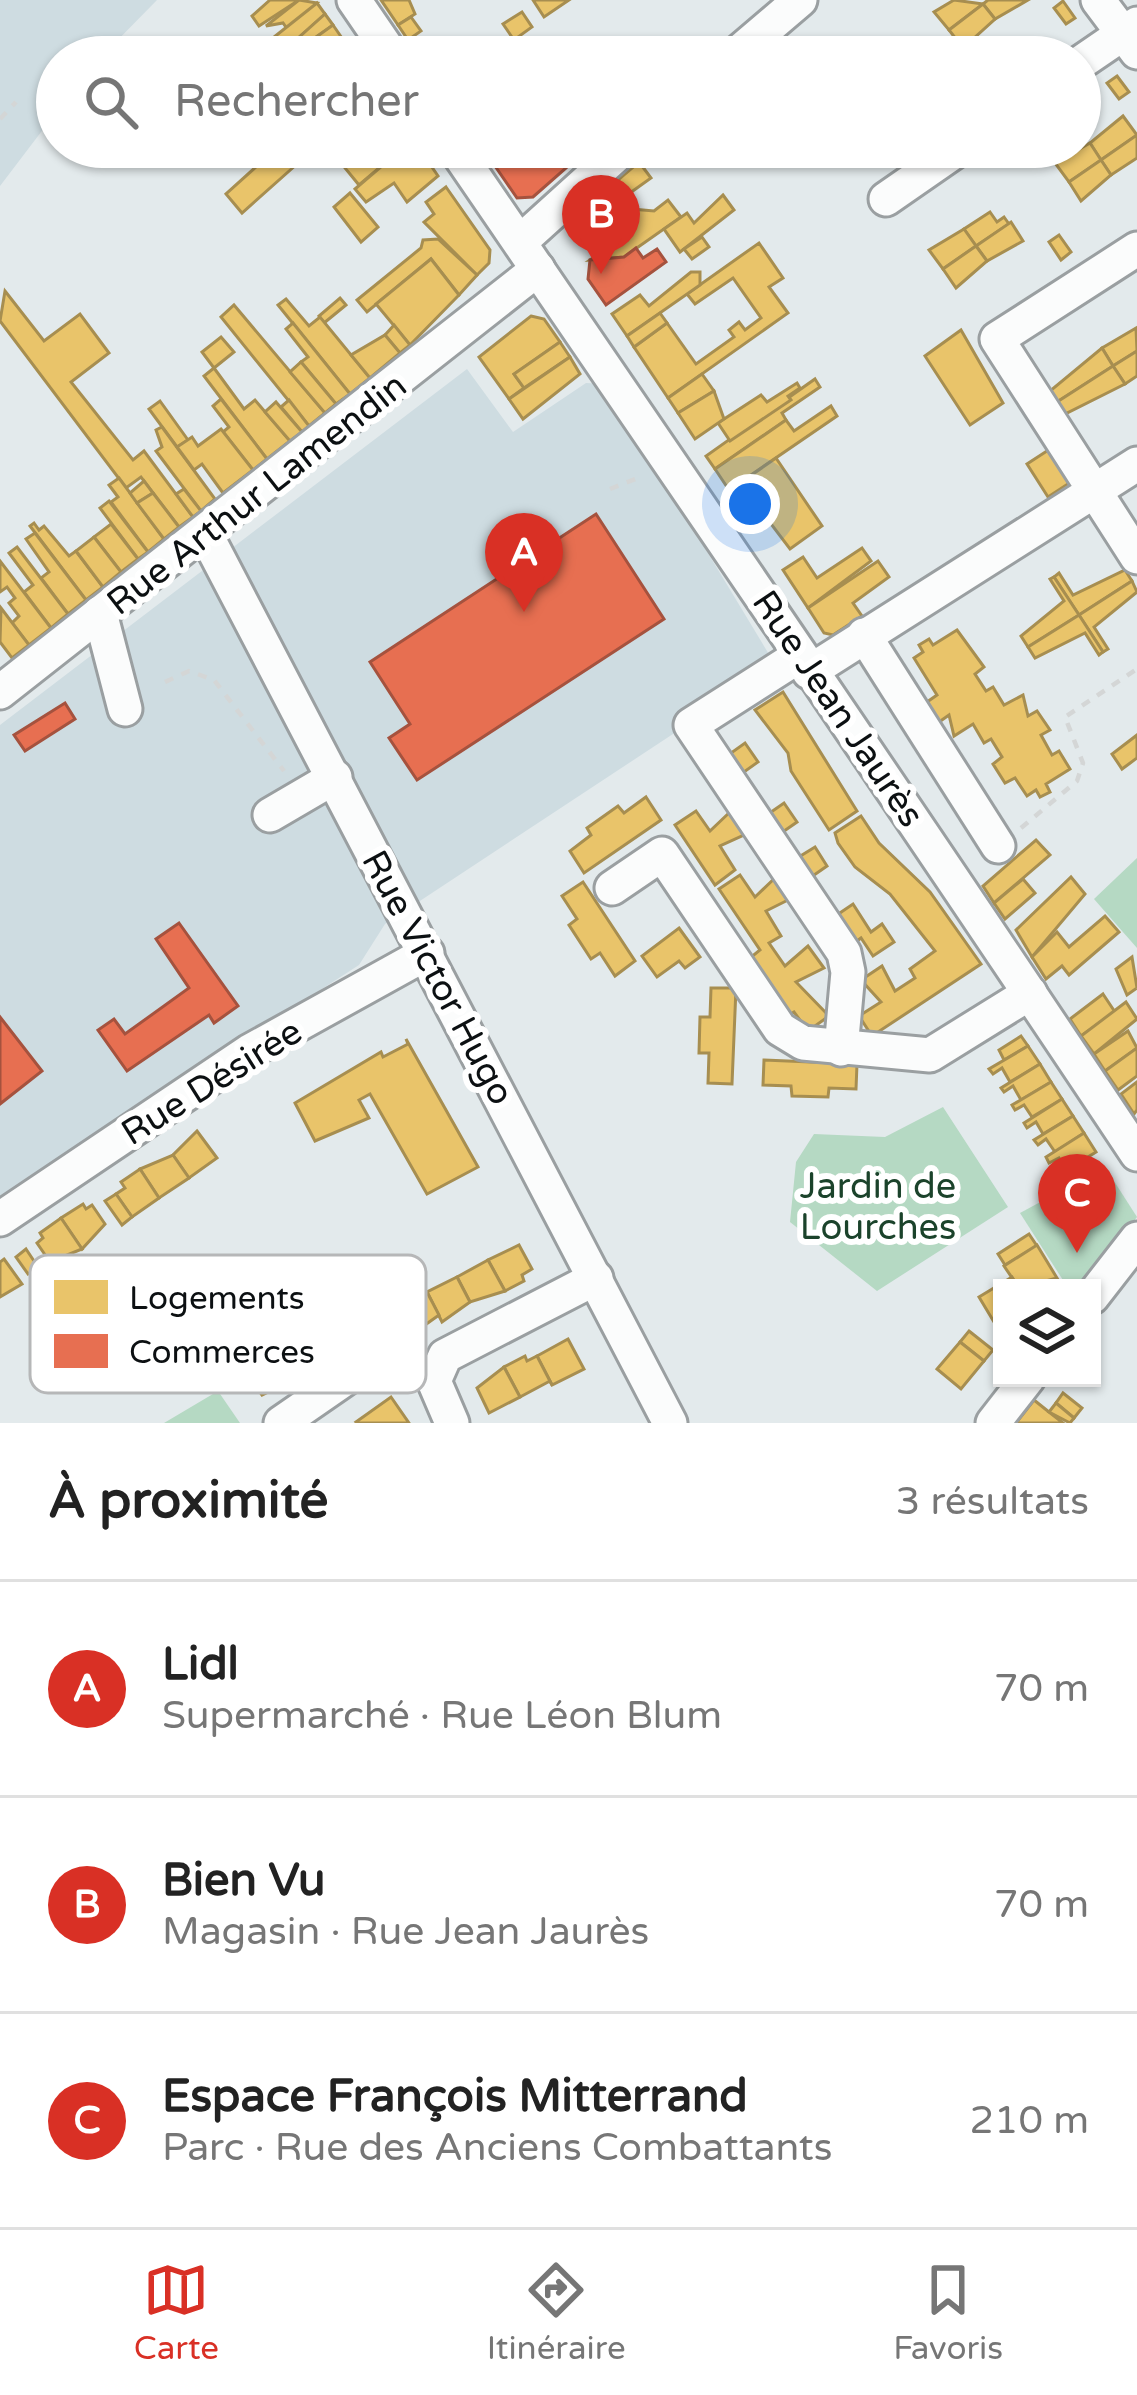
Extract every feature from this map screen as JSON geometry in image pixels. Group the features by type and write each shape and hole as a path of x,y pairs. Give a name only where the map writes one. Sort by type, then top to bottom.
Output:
{"street":[{"path":"354,0 379,36"},
{"path":"758,36 800,0"},
{"path":"1098,0 1132,36 1101,52"},
{"name":"Rue Jean Jaurès","path":"468,168 746,567 804,664 1137,1154"},
{"name":"Rue Arthur Lamendin","path":"0,692 512,292 529,256 607,168"},
{"path":"886,199 931,168"},
{"path":"1137,249 998,339 1137,557"},
{"path":"841,1049 848,972 844,953 692,725 864,635 1137,464"},
{"name":"Rue Victor Hugo","path":"205,533 670,1423"},
{"path":"100,614 125,709"},
{"path":"864,635 998,846"},
{"path":"270,815 330,768"},
{"path":"612,888 662,854 786,1036 841,1049 930,1055 1030,993"},
{"name":"Rue Désirée","path":"0,1219 234,1061 427,953"},
{"path":"1101,1285 1137,1239"},
{"path":"426,1372 434,1372 453,1351 596,1278"},
{"path":"434,1372 452,1423"},
{"path":"993,1423 1021,1387"},
{"path":"281,1423 324,1393"}],"path":[{"path":"0,119 16,102"},
{"path":"998,846 1077,782 1083,763 1064,717 1137,669"},
{"path":"165,682 189,671 214,680 290,776 330,768"}],"shaded area":[{"path":"0,0 157,0 122,36 36,36 36,139 0,186"},
{"path":"467,369 513,432 586,383 606,384 776,666 385,924 359,965 0,1197 0,725"}],"green space":[{"path":"1137,858 1137,948 1094,899"},
{"name":"Jardin de Lourches","path":"943,1107 1008,1207 877,1291 790,1222 796,1162 814,1134 885,1137"},
{"path":"1105,1167 1137,1217 1089,1279 1062,1279 1020,1213"},
{"path":"219,1393 240,1423 164,1423"}],"building: Logements":[{"path":"270,0 299,0 259,26 252,16"},
{"path":"299,0 317,3 288,30 283,23 266,26"},
{"path":"381,0 409,0 415,14 398,25"},
{"path":"533,0 569,0 544,17"},
{"path":"954,0 983,4 949,30 934,12"},
{"path":"1028,0 995,19 983,4"},
{"path":"1063,1 1075,18 1066,24 1054,8"},
{"path":"317,3 325,14 300,36 275,36"},
{"path":"983,4 995,19 976,36 954,36 949,30"},
{"path":"522,12 532,27 511,36 503,24"},
{"path":"325,14 333,25 318,36 300,36"},
{"path":"411,17 421,31 405,36 398,25"},
{"path":"333,25 341,36 318,36"},
{"path":"1117,76 1129,92 1119,99 1107,83"},
{"path":"1123,116 1137,135 1101,160 1101,134"},
{"path":"1137,135 1137,158 1111,175 1101,160"},
{"path":"1101,160 1111,175 1081,201 1069,182 1089,168 1101,168"},
{"path":"255,168 293,168 242,213 226,194"},
{"path":"345,168 379,168 359,185"},
{"path":"380,168 432,168 438,176 407,202 394,183 366,202 355,189"},
{"path":"632,168 644,168 651,178 630,193 632,209 654,211 668,200 681,217 624,257 590,260 610,246 608,205 617,194 619,179"},
{"path":"1059,168 1089,168 1069,182"},
{"path":"446,187 490,250 489,263 477,275 424,222 434,214 426,202"},
{"path":"350,193 378,227 361,242 334,207"},
{"path":"723,195 734,210 680,252 664,229 687,213 694,223"},
{"path":"990,212 997,222 1004,217 1009,224 976,246 964,229"},
{"path":"1011,222 1023,241 987,261 976,246"},
{"path":"964,229 976,246 943,269 929,250"},
{"path":"1059,235 1071,252 1061,260 1049,242"},
{"path":"702,237 709,247 692,259 684,249"},
{"path":"438,239 477,275 459,295 431,259 367,312 357,300 421,248 423,240"},
{"path":"759,243 783,278 769,287 788,313 668,398 634,347 667,323 696,364 734,337 729,330 739,322 745,330 761,318 733,278 695,304 687,294"},
{"path":"976,246 987,261 956,288 943,269"},
{"path":"431,259 459,295 410,345 376,304"},
{"path":"691,272 700,272 700,285 627,336 612,314 640,295 649,306"},
{"path":"5,291 44,341 80,314 109,353 71,382 133,460 144,451 193,517 179,527 141,477 126,488 0,321"},
{"path":"340,298 346,305 324,323 319,316"},
{"path":"286,299 309,326 320,317 370,378 350,394 278,305"},
{"path":"234,305 325,413 309,426 221,317"},
{"path":"660,313 667,323 634,347 627,336"},
{"path":"531,316 544,319 560,342 514,374 524,388 509,399 479,357"},
{"path":"293,323 350,394 336,404 301,362 308,357 286,329"},
{"path":"394,325 410,345 400,353 385,335"},
{"path":"1136,328 1137,351 1113,366 1102,348"},
{"path":"961,330 1003,403 970,425 925,356"},
{"path":"385,335 400,353 370,378 351,355"},
{"path":"221,337 234,352 214,368 202,352"},
{"path":"560,342 570,357 524,388 514,374"},
{"path":"1102,348 1113,366 1057,402 1050,391"},
{"path":"1137,351 1137,376 1125,384 1113,366"},
{"path":"570,357 580,374 523,419 509,399"},
{"path":"301,362 336,404 325,413 290,372"},
{"path":"1113,366 1125,384 1065,414 1057,402"},
{"path":"214,368 244,409 255,400 290,441 267,459 204,376"},
{"path":"702,374 714,391 678,413 668,398"},
{"path":"815,379 820,387 782,413 786,420 715,469 706,456"},
{"path":"797,383 800,388 788,396 791,400 730,441 718,423 761,395 767,402"},
{"path":"714,391 724,419 695,439 678,413"},
{"path":"221,399 267,459 253,470 223,432 229,427 213,406"},
{"path":"289,400 309,426 302,432 281,407"},
{"path":"160,401 188,440 177,447 149,409"},
{"path":"276,402 302,432 290,441 265,412"},
{"path":"831,406 837,416 729,490 715,469 786,420 794,431"},
{"path":"162,427 215,499 201,511 156,451 162,447 156,430"},
{"path":"221,429 253,470 223,493 202,464 194,470 177,447 192,437 198,446"},
{"path":"1053,447 1074,480 1048,497 1027,464"},
{"path":"776,458 822,526 790,549 740,483"},
{"path":"119,478 164,539 148,552 111,502 118,497 109,485"},
{"path":"144,481 153,493 137,503 130,493"},
{"path":"184,489 201,511 193,517 176,494"},
{"path":"153,493 179,527 164,539 137,503"},
{"path":"109,501 148,552 138,559 100,508"},
{"path":"34,523 39,530 44,526 69,556 76,551 103,587 86,600 30,526"},
{"path":"111,524 138,559 121,572 94,537"},
{"path":"35,533 86,600 68,614 41,578 49,572 26,539"},
{"path":"94,537 121,572 103,587 76,551"},
{"path":"17,547 68,614 51,628 24,592 33,585 9,553"},
{"path":"862,548 871,561 808,608 783,570 803,557 817,578"},
{"path":"0,561 51,628 29,645 12,623 19,616 9,603 15,598 7,587 0,592"},
{"path":"878,561 889,577 853,603 862,616 833,635 824,633 808,608"},
{"path":"1125,570 1132,581 1079,615 1054,577 1059,573 1073,595"},
{"path":"1054,577 1079,615 1028,647 1021,636 1064,601 1050,579"},
{"path":"1132,581 1137,592 1094,627 1108,649 1103,652 1079,615"},
{"path":"1,608 29,645 12,658 0,642"},
{"path":"1079,615 1103,652 1099,655 1085,633 1035,658 1028,647"},
{"path":"957,630 984,667 975,674 986,691 993,687 1004,705 1023,695 1028,716 1037,711 1050,730 1041,735 1052,755 1059,751 1070,769 1046,784 1050,792 1040,797 1036,790 1027,796 1015,778 1005,783 993,764 1002,757 991,739 984,743 973,724 954,736 949,715 939,722 927,702 937,695 914,658 923,652 919,645 929,639 933,645"},
{"path":"783,692 857,811 829,830 791,771 788,753 755,710"},
{"path":"1137,735 1137,758 1122,769 1112,754"},
{"path":"745,743 758,762 737,777 724,758"},
{"path":"646,797 661,820 584,873 570,851 591,835 587,828 618,806 624,813"},
{"path":"784,803 797,822 777,836 764,817"},
{"path":"696,811 710,831 731,811 746,834 720,846 735,870 715,885 675,825"},
{"path":"861,816 879,843 930,892 981,964 872,1036 859,1016 881,1002 861,980 882,966 895,991 915,978 910,969 935,951 890,894 855,867 838,843 835,833"},
{"path":"1036,840 1050,855 994,903 983,886"},
{"path":"815,847 827,866 807,880 794,860"},
{"path":"740,875 755,897 777,876 792,898 766,911 781,936 769,943 785,966 808,946 824,968 796,982 829,1016 808,1031 794,1012 789,1015 750,958 760,950 719,889"},
{"path":"1071,877 1085,894 1032,957 1016,930"},
{"path":"1023,879 1035,893 1005,919 994,903"},
{"path":"583,882 635,961 615,976 600,953 591,959 569,925 577,919 562,896"},
{"path":"853,904 871,932 882,924 894,942 873,956 861,938 853,944 834,917"},
{"path":"1105,916 1119,932 1069,975 1062,966 1046,979 1032,957 1057,932 1069,947"},
{"path":"679,928 700,957 685,968 679,961 657,977 642,956"},
{"path":"1132,957 1137,988 1127,995 1116,969"},
{"path":"711,988 736,988 732,1084 708,1083 709,1053 699,1053 700,1017 710,1017"},
{"path":"1103,994 1115,1012 1081,1036 1070,1019"},
{"path":"1126,1002 1137,1019 1094,1054 1081,1036"},
{"path":"1128,1031 1137,1048 1105,1071 1094,1054"},
{"path":"1021,1036 1028,1046 1004,1060 999,1050"},
{"path":"406,1039 478,1167 427,1194 370,1094 359,1100 369,1118 315,1141 295,1103 381,1052 383,1057 408,1044"},
{"path":"1028,1046 1040,1064 1010,1082 1002,1068 993,1074 989,1069"},
{"path":"1137,1048 1137,1076 1118,1090 1105,1071"},
{"path":"764,1060 857,1064 856,1089 829,1088 828,1097 792,1096 791,1086 763,1085"},
{"path":"1040,1064 1051,1082 1021,1100 1013,1086 1004,1092 1001,1088"},
{"path":"1051,1082 1062,1099 1032,1117 1024,1105 1015,1110 1012,1105"},
{"path":"1137,1082 1137,1110 1134,1114 1121,1094"},
{"path":"1062,1099 1073,1116 1043,1134 1036,1122 1027,1128 1024,1123"},
{"path":"1073,1116 1084,1133 1055,1152 1046,1139 1038,1145 1034,1140"},
{"path":"197,1131 217,1158 189,1178 173,1155"},
{"path":"1084,1133 1096,1152 1067,1170 1059,1158 1049,1163 1046,1157"},
{"path":"173,1155 189,1178 159,1198 140,1169"},
{"path":"140,1169 159,1198 132,1217 116,1194 125,1188 121,1182"},
{"path":"116,1194 132,1217 122,1225 105,1201"},
{"path":"83,1204 86,1209 92,1205 105,1224 82,1249 61,1218"},
{"path":"61,1218 82,1249 45,1255 37,1243 43,1238 40,1233"},
{"path":"1029,1234 1037,1246 1005,1265 998,1254"},
{"path":"519,1245 532,1269 522,1275 524,1281 505,1291 488,1260"},
{"path":"1037,1245 1057,1278 1013,1279 1004,1266"},
{"path":"26,1249 30,1273 28,1274 16,1257"},
{"path":"4,1259 22,1284 0,1297 0,1262"},
{"path":"488,1260 505,1291 470,1302 457,1277"},
{"path":"457,1277 470,1302 442,1322 427,1292"},
{"path":"993,1289 993,1320 979,1297"},
{"path":"426,1292 439,1315 426,1324"},
{"path":"969,1331 993,1350 984,1361 960,1342"},
{"path":"568,1339 584,1369 552,1385 537,1356"},
{"path":"960,1342 984,1361 961,1389 937,1369"},
{"path":"525,1356 527,1361 537,1356 550,1381 520,1397 504,1367"},
{"path":"504,1367 520,1397 489,1413 477,1388"},
{"path":"1063,1393 1082,1408 1074,1418 1056,1403"},
{"path":"391,1397 409,1423 356,1422"},
{"path":"1034,1400 1049,1412 1063,1423 1016,1423"},
{"path":"1056,1403 1074,1418 1070,1423 1049,1412"}],"building: Commerces":[{"path":"496,168 566,168 533,197 517,198"},
{"path":"636,248 643,258 657,249 666,262 606,305 588,279 590,260 624,257"},
{"path":"596,514 664,619 417,780 389,738 410,724 370,662"},
{"path":"65,703 75,719 25,751 14,735"},
{"path":"179,923 238,1006 214,1023 209,1015 127,1071 98,1030 114,1019 125,1034 189,988 156,939"},
{"path":"0,1017 42,1071 0,1104"}],"place":[{"name":"Bien Vu","path":"601,274"},
{"name":"Lidl","path":"524,612"},
{"name":"Espace François Mitterrand","path":"1077,1253"}]}
